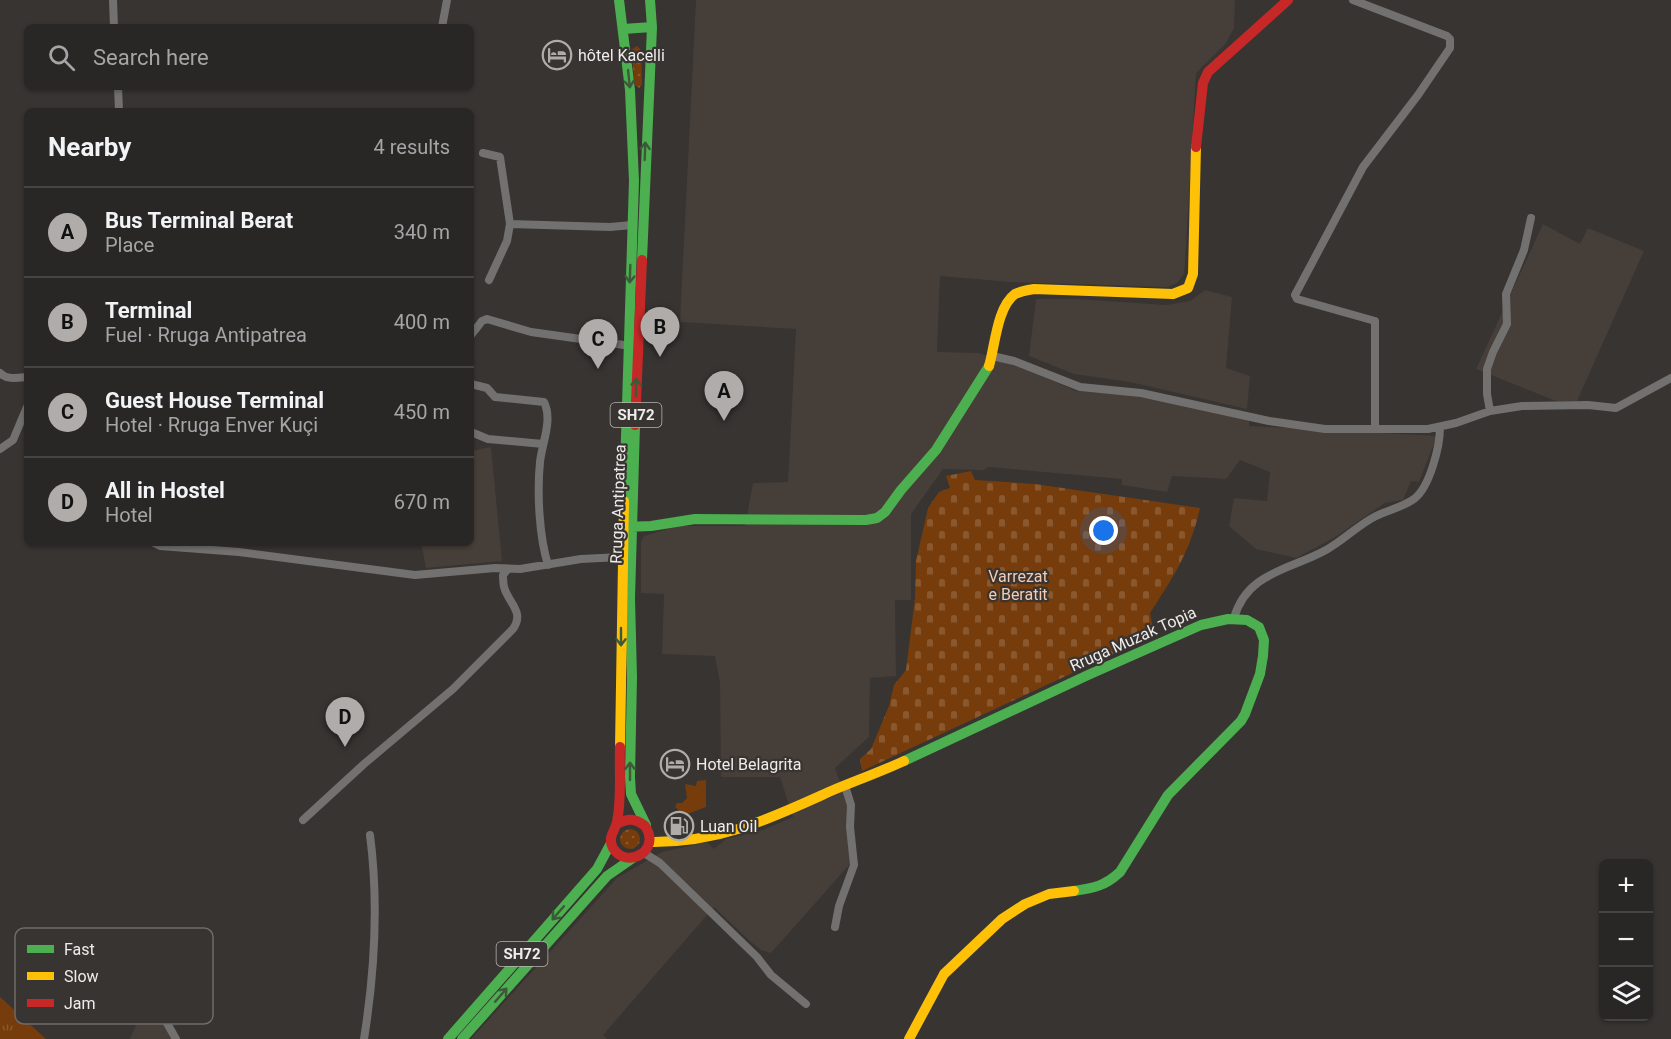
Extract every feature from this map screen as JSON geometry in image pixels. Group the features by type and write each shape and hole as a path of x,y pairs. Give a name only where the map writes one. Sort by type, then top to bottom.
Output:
{"street":[{"path":"112,0 114,24"},
{"path":"443,24 447,0"},
{"name":"Rruga Antipatrea","path":"619,0 639,181 633,225 633,347"},
{"name":"Rruga Antipatrea","path":"448,1039 597,869 611,843 611,834 617,824 630,598 628,528 633,347 639,181 651,27 650,0"},
{"path":"628,528 694,519 878,518 936,450 988,368 1001,316 1014,296 1034,289 1173,294 1188,288 1193,274 1196,138 1203,83 1208,72 1288,0"},
{"path":"1353,0 1447,36 1450,44 1450,48 1418,95 1363,167 1295,295 1297,299 1375,321 1376,429"},
{"path":"623,29 651,27"},
{"path":"118,90 119,108"},
{"path":"483,153 500,157 510,224 507,241 489,280"},
{"path":"1490,411 1487,369 1507,324 1506,294 1524,250 1531,218"},
{"path":"510,224 610,227 633,225"},
{"path":"474,331 482,321 487,319 531,332 633,347"},
{"path":"992,356 1014,361 1080,387 1141,393 1269,421 1313,428 1428,429 1490,411 1538,405 1588,405 1616,408 1671,378"},
{"path":"0,373 13,378 24,377"},
{"path":"474,385 487,388 495,397 544,402 547,418 539,483 544,552 548,565"},
{"path":"0,449 14,440 24,415"},
{"path":"909,1039 931,994 944,974 1002,919 1025,904 1049,894 1092,888 1109,882 1120,872 1168,795 1241,721 1252,698 1262,666 1265,638 1261,629 1254,623 1234,618 1247,591 1270,573 1326,550 1376,516 1413,500 1429,474 1438,444 1440,427"},
{"path":"474,433 488,439 543,444"},
{"name":"Rruga Antipatrea","path":"628,528 621,557 631,794 650,834 650,842"},
{"path":"160,546 239,552 416,575 495,568 507,570 581,559 621,557"},
{"path":"303,820 364,764 453,689 513,629 518,616 517,609 503,583 503,575 507,570"},
{"name":"Rruga Muzak Topia","path":"650,842 684,843 760,824 902,763 1163,640 1219,619 1234,618"},
{"path":"835,927 839,906 854,865 850,827 851,805 844,786"},
{"path":"617,824 624,819 632,818 646,826"},
{"path":"364,1039 376,939 375,878 370,835"},
{"path":"650,842 644,853 660,863 757,957 771,975 806,1004"},
{"path":"611,843 614,850 621,856 633,858"},
{"name":"SH72","path":"462,1039 607,876 644,853"},
{"path":"167,1024 176,1039"}],"shaded area":[{"path":"696,0 1235,0 1234,28 1226,43 1196,73 1185,263 1184,274 1177,283 1167,287 1010,282 940,276 937,352 979,353 1076,391 1130,395 1249,418 1249,426 1437,436 1419,482 1411,481 1403,500 1385,503 1334,538 1296,558 1256,549 1229,526 1234,498 1267,501 1270,472 1240,460 1226,479 1172,476 1167,492 1122,485 1122,479 989,467 983,470 943,469 911,514 911,600 895,600 896,676 870,678 869,737 835,768 850,811 851,863 771,953 761,950 751,942 714,907 603,1035 607,1039 471,1039 617,878 662,852 707,842 714,849 726,839 763,830 793,817 780,777 721,777 720,683 715,656 662,654 664,594 641,593 641,542 644,536 677,526 745,526 753,483 788,482 796,329 680,322"},
{"path":"1543,224 1580,244 1588,228 1644,251 1577,401 1556,401 1476,369"},
{"path":"1205,290 1232,297 1226,368 1250,376 1247,409 1130,382 1074,374 1029,356 1036,299 1077,299 1166,305 1190,301"},
{"path":"491,447 502,561 426,568 422,546 474,546 474,450"},
{"path":"137,1024 164,1024 173,1039 130,1039"}],"green space":[{"path":"637,46 641,50 642,85 639,88 635,85 631,50"},
{"name":"Varrezat e Beratit","path":"971,471 975,480 1035,484 1200,508 1180,563 1150,613 1154,635 862,771 860,759 871,749 889,706 894,685 906,670 915,598 916,561 928,508 939,492 950,488 946,476"},
{"path":"706,780 706,807 685,815 675,807 677,803 682,803 687,798 685,784 696,786 697,781"},
{"path":"630,829 637,832 640,839 637,846 630,849 623,846 620,839 623,832"},
{"path":"0,997 15,1011 15,1024 30,1024 46,1039 0,1039"}],"traffic: fast":[{"path":"619,0 630,90 634,181 624,501"},
{"path":"642,260 652,27 650,0"},
{"path":"623,29 652,27"},
{"path":"625,527 651,526 695,519 866,520 877,518 885,512 936,450 989,366"},
{"path":"635,425 630,598 632,677 630,777 631,794 646,825"},
{"path":"904,761 1201,625 1228,619 1247,620 1259,627 1264,640 1260,674 1241,721 1168,795 1120,872 1099,886 1074,891"},
{"path":"448,1039 597,869 611,843"},
{"path":"462,1039 607,876 633,858"}],"traffic: slow":[{"path":"989,366 1000,317 1009,300 1017,293 1034,289 1173,294 1188,288 1193,274 1196,147"},
{"path":"620,747 624,501"},
{"path":"650,842 699,838 744,827 904,761"},
{"path":"909,1039 944,974 1002,919 1025,904 1049,894 1074,891"}],"traffic: jam":[{"path":"1196,147 1203,83 1208,72 1288,0"},
{"path":"635,425 642,260"},
{"path":"617,824 631,820 638,821 645,826 649,835 646,850 640,855 626,857 619,854 611,844 619,804 620,747"}],"place":[{"name":"hôtel Kacelli","path":"557,55"},
{"name":"Terminal","path":"660,357"},
{"name":"Guest House Terminal","path":"598,369"},
{"name":"Bus Terminal Berat","path":"724,421"},
{"name":"All in Hostel","path":"345,747"},
{"name":"Hotel Belagrita","path":"675,764"},
{"name":"Luan Oil","path":"679,826"}]}
